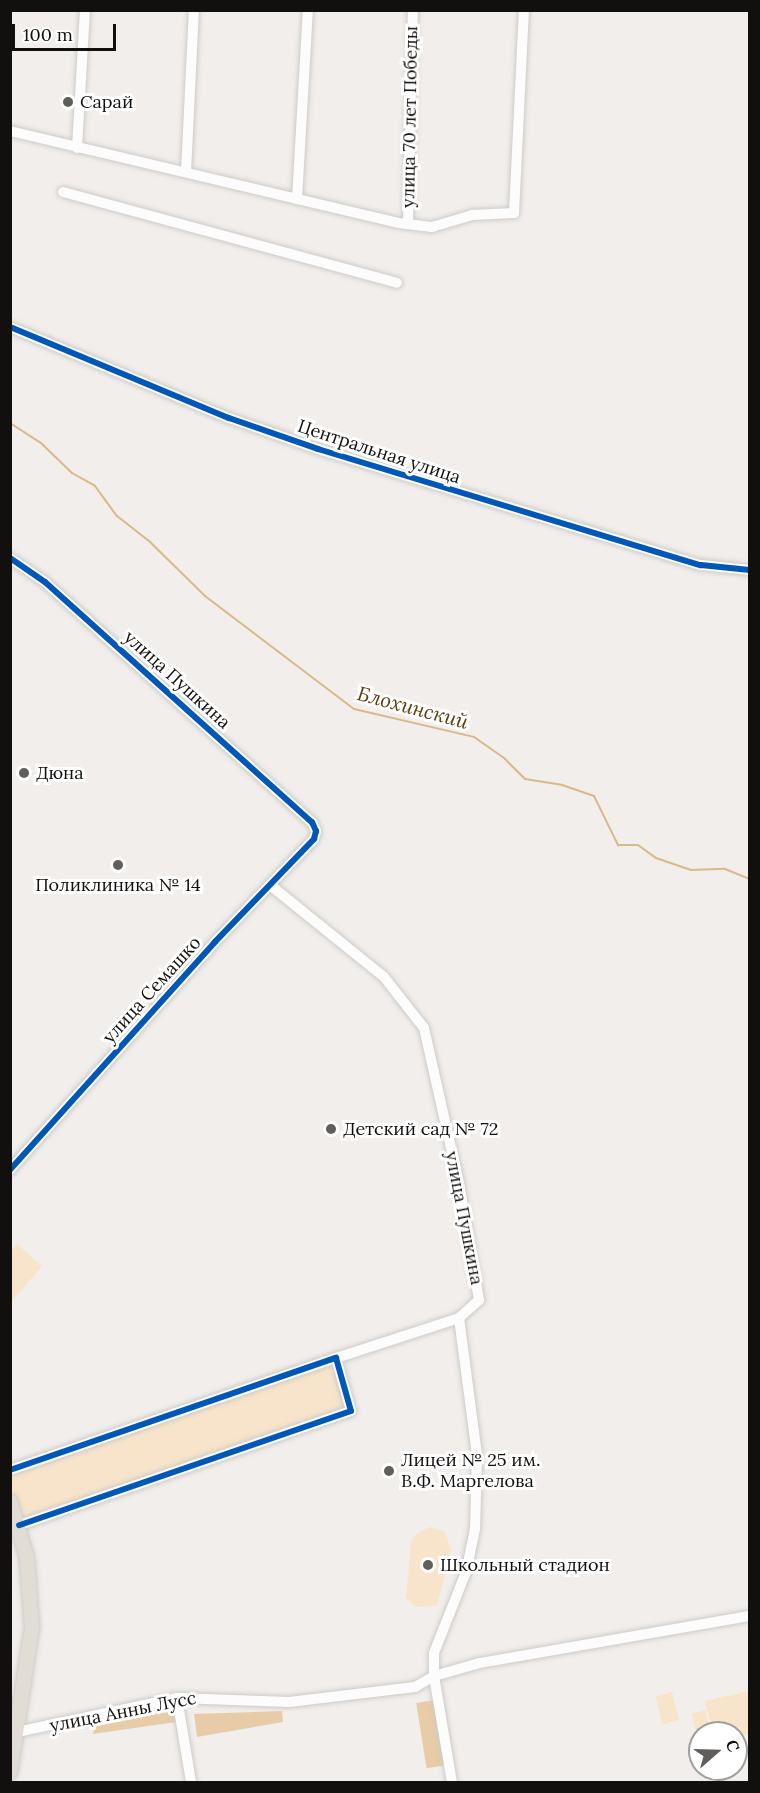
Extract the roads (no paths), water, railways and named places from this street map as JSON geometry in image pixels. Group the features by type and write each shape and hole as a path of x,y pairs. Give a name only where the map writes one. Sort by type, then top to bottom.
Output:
{"main road":[{"path":"10,1501 31,1590 32,1627 13,1729 10,1772"}],"street":[{"path":"77,148 85,10"},
{"path":"186,172 194,10"},
{"path":"297,199 308,10"},
{"name":"улица 70 лет Победы","path":"408,224 413,10"},
{"name":"улица 70 лет Победы","path":"10,131 408,224 432,227 472,215 514,213 524,10"},
{"path":"63,192 397,283"},
{"name":"Центральная улица","path":"10,327 229,418 318,449 701,565 750,570"},
{"name":"улица Пушкина","path":"10,558 45,582 312,822 316,831"},
{"name":"улица Семашко","path":"10,1170 314,839 316,831"},
{"name":"улица Пушкина","path":"270,885 384,978 424,1028 459,1183 480,1300 459,1318"},
{"path":"10,1470 459,1318 477,1455 475,1529 466,1572 434,1653 434,1676 452,1782"},
{"path":"14,1524 351,1411 336,1358"},
{"path":"434,1676 480,1663 750,1617"},
{"name":"улица Анны Лусс","path":"13,1729 177,1698 289,1702 415,1687 434,1676"},
{"path":"177,1698 191,1782"}],"waterway":[{"name":"Блохинский","path":"10,423 42,444 72,473 95,486 117,516 148,540 205,596 354,709 474,737 505,759 525,779 562,785 594,796 618,845 638,845 656,858 691,870 725,869 750,879"}],"place":[{"name":"Сарай","path":"68,102"},
{"name":"Дюна","path":"24,773"},
{"name":"Поликлиника № 14","path":"118,865"},
{"name":"Детский сад № 72","path":"331,1129"},
{"name":"Лицей № 25 им. В.Ф. Маргелова","path":"389,1471"},
{"name":"Школьный стадион","path":"428,1565"}]}
